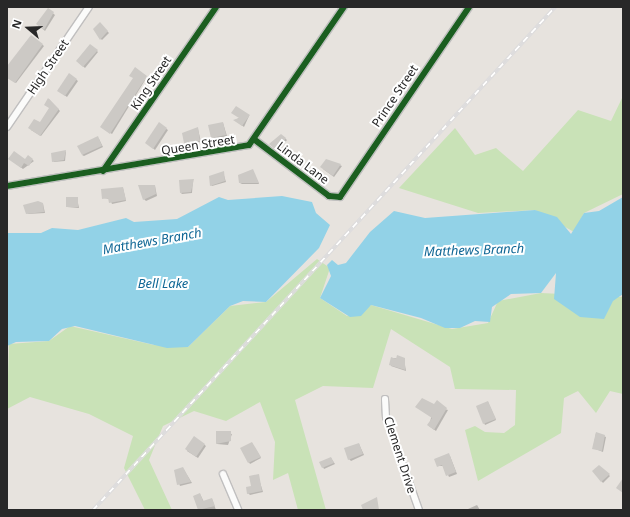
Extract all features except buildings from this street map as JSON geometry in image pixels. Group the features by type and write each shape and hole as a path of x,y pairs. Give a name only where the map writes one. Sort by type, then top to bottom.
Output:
{"street":[{"name":"High Street","path":"7,127 89,7"},
{"name":"King Street","path":"103,171 216,7"},
{"name":"Queen Street","path":"7,186 241,149 255,140 344,7"},
{"name":"Prince Street","path":"340,197 469,7"},
{"name":"Linda Lane","path":"255,140 329,196 340,197"},
{"name":"Clement Drive","path":"385,399 386,417 419,510"},
{"path":"223,474 238,510"}],"green space":[{"path":"623,96 623,194 584,213 574,232 535,210 478,213 399,188 455,128 475,155 496,148 523,171 578,110 611,121"},
{"path":"317,259 330,268 320,298 347,316 371,305 452,329 488,323 498,301 541,293 623,297 623,394 610,391 596,413 578,391 564,398 561,433 478,481 465,430 475,426 485,432 504,433 515,425 516,390 455,389 450,367 391,329 373,388 323,386 295,400 326,510 298,510 288,473 273,480 275,442 260,402 226,421 194,411 163,426 149,460 172,510 145,510 124,468 133,436 89,414 30,397 7,409 9,344 49,341 70,326 154,345 188,347 230,306 266,302"}],"water":[{"name":"Bell Lake","path":"282,196 312,202 316,213 330,225 319,248 266,302 243,301 230,306 188,347 167,348 75,326 62,329 49,341 16,342 7,346 7,233 41,233 52,228 78,230 126,218 134,222 177,219 219,197 228,200"},
{"name":"Matthews Branch","path":"623,197 623,294 613,301 604,319 580,317 554,299 556,273 541,293 511,294 492,307 490,322 475,321 460,328 445,328 421,318 371,305 361,316 350,317 320,298 331,276 327,265 332,260 338,265 346,263 370,232 394,211 425,218 535,210 557,217 571,234 584,213 599,211"}],"railway":[{"path":"93,510 555,7"}],"cycle path":[{"path":"103,171 216,7"},
{"path":"7,186 249,145 344,7"},
{"path":"255,140 329,196 340,197 469,7"}]}
